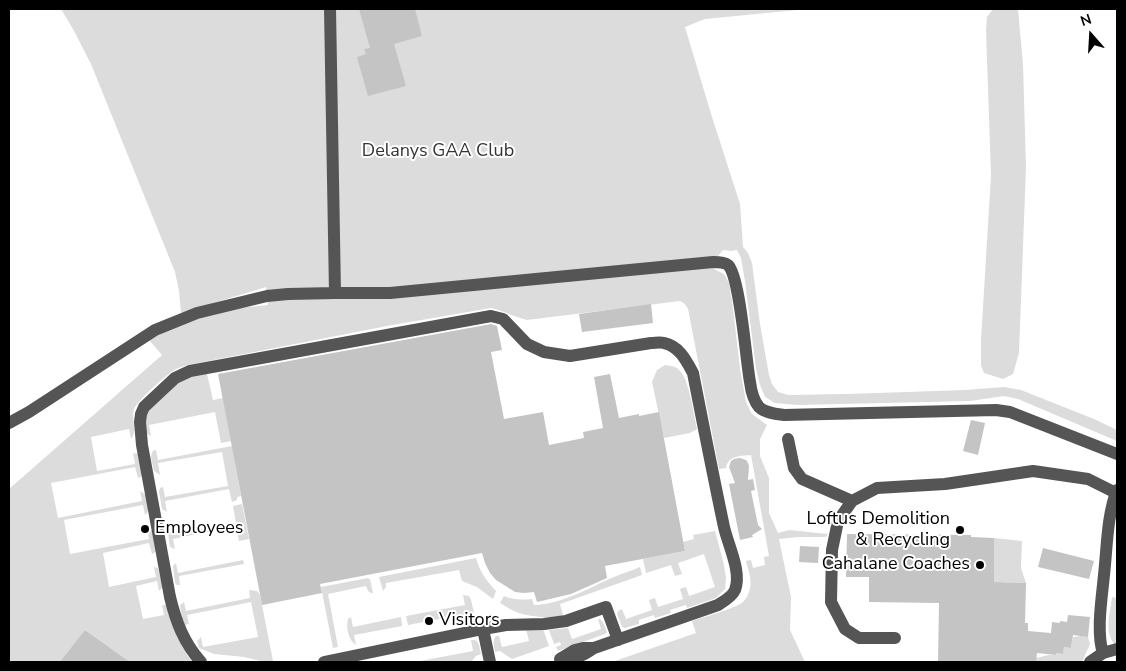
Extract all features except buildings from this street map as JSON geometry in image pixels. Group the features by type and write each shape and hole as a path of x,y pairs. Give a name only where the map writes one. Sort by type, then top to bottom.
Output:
{"lane":[{"path":"330,9 335,293"},
{"path":"9,424 155,330 197,313 267,296 390,293 720,262 728,265 734,273 748,374 754,399 760,408 770,413 784,415 996,410 1010,412 1117,454"},
{"path":"201,662 192,652 181,634 170,597 142,445 140,422 144,407 176,378 190,371 491,316 503,319 527,344 544,352 570,356 652,343 665,343 676,349 684,357 693,373 725,529 735,562 735,591 729,598 718,605 594,648 578,657 556,661"},
{"path":"788,439 794,468 802,479 852,502"},
{"path":"895,638 859,638 845,629 831,602 832,550 838,521 852,502 877,488 945,484 1033,471 1088,479 1117,492 1109,521 1101,614 1100,638 1104,653"},
{"path":"324,662 506,625 544,624 566,621 606,607 618,640"},
{"path":"483,629 490,662"},
{"path":"1090,662 1104,653 1117,649"}],"green space":[{"name":"Delanys GAA Club","path":"61,9 807,9 705,19 685,27 740,204 743,247 752,263 760,324 772,384 778,392 788,395 965,390 1004,387 1021,390 1094,419 1117,430 1117,441 1018,399 1004,396 970,401 798,405 775,403 765,397 756,369 741,258 737,250 723,250 713,262 712,268 724,274 729,283 746,402 752,414 767,425 760,439 760,456 769,478 769,513 778,533 789,530 828,534 826,537 779,539 791,597 790,630 805,662 612,662 696,633 692,621 739,605 750,590 750,574 746,561 751,560 753,568 765,565 764,557 769,556 751,455 732,458 726,468 719,469 688,309 680,301 527,320 491,308 387,326 188,365 176,369 153,388 134,409 134,433 131,439 129,429 91,437 97,471 135,464 133,453 138,454 141,477 138,478 135,467 51,483 58,518 142,501 140,491 146,495 148,508 145,515 143,505 64,520 70,554 149,539 147,529 150,529 157,550 154,553 152,554 149,543 103,553 109,587 156,577 154,567 158,568 163,587 159,591 157,581 136,586 143,619 164,615 162,605 167,605 176,635 192,662 130,662 85,630 61,662 9,662 9,489 162,355 149,340 185,321 220,310 268,305 266,287 181,313 175,272 91,64"},
{"path":"993,9 1018,10 1023,64 1026,167 1019,353 1013,374 1003,379 984,373 981,365 991,175 986,31 987,17"},
{"path":"665,365 677,368 683,375 689,389 697,429 690,433 664,438 652,382 657,370"},
{"path":"207,374 213,400 223,398 231,441 221,443 215,412 149,425 151,436 144,432 144,415 187,375"},
{"path":"232,446 241,496 237,497 237,500 232,502 229,489 165,501 167,512 162,509 160,488 163,487 165,497 228,486 222,452 158,463 160,475 154,471 152,463 151,454 154,450 156,450 158,460"},
{"path":"242,504 249,539 239,541 236,526 173,539 175,549 170,547 167,527 170,525 172,535 236,523 233,506"},
{"path":"715,531 724,565 725,589 716,598 687,608 686,605 670,610 671,613 655,618 654,615 639,620 639,624 625,628 622,627 617,614 622,609 626,619 652,610 649,600 655,598 658,607 683,599 680,589 686,587 689,596 715,587 704,554 678,563 682,574 675,576 671,565 646,573 643,559 685,551 683,542 694,539 693,535"},
{"path":"994,538 1022,541 1021,568 1026,583 994,582"},
{"path":"476,558 479,568 496,591 493,599 477,587 462,581 459,570 386,583 383,591 379,577"},
{"path":"243,560 244,564 179,576 180,585 175,583 173,566 176,563 178,573"},
{"path":"640,567 642,575 560,604 563,615 554,617 532,616 513,611 500,603 504,596 532,599 534,605 555,602"},
{"path":"370,579 373,593 368,591 366,586 328,594 338,647 333,648 321,587"},
{"path":"249,590 257,591 260,595 273,661 265,662 244,657 214,654 199,648 197,641 201,637 203,647 258,637 251,602 187,615 189,624 185,625 180,605 184,602 186,611 250,598"},
{"path":"463,595 469,596 475,617 474,621 469,625 467,614 408,625 406,616 465,605"},
{"path":"1112,597 1117,598 1117,644 1115,645 1109,628"},
{"path":"351,617 353,627 401,617 402,626 354,635 356,645 349,637 347,626 348,619"},
{"path":"598,619 603,622 607,632 605,634 558,651 556,647 561,645 560,642 554,644 549,630 568,628 572,639 601,629"},
{"path":"526,629 543,629 549,646 512,659 500,651 495,652 494,641 496,636 499,636 502,647 529,641"},
{"path":"1073,637 1088,637 1090,644 1082,662 1036,662 1036,658 1056,655 1056,653 1063,654 1064,647 1071,648"},
{"path":"471,640 477,641 481,654 476,656 471,662 415,662 473,651"}],"place":[{"name":"Employees","path":"145,529"},
{"name":"Loftus Demolition & Recycling","path":"960,530"},
{"name":"Cahalane Coaches","path":"980,565"},
{"name":"Visitors","path":"429,621"}]}
